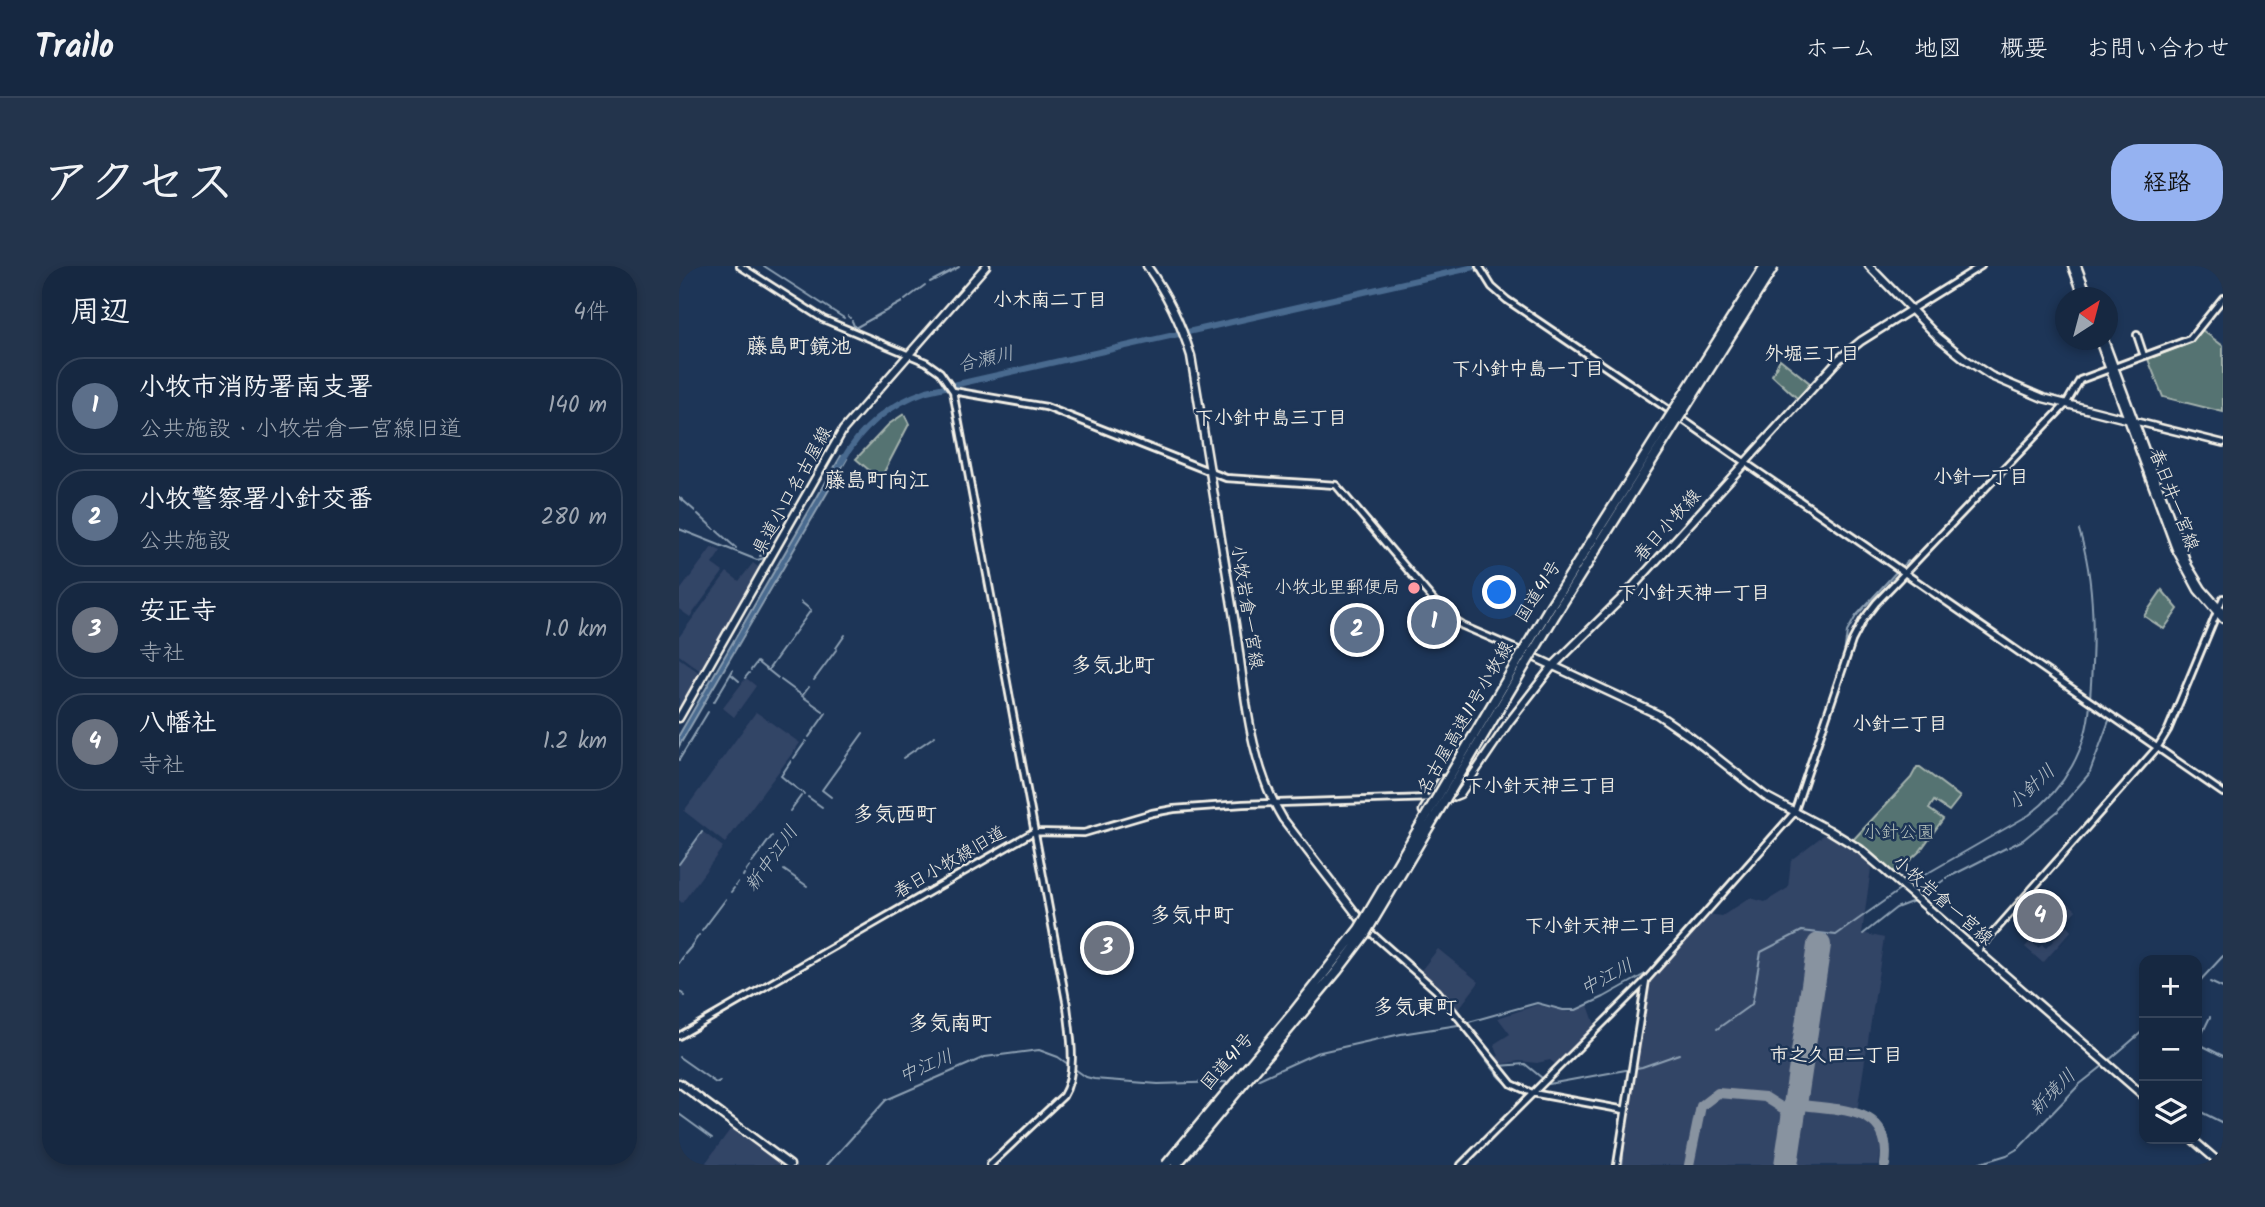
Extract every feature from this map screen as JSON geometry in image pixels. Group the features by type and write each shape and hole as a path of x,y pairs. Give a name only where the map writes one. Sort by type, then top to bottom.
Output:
{"highway":[{"name":"名古屋高速11号小牧線","path":"1177,1165 1349,956 1378,913 1555,615 1731,335 1769,266"},
{"name":"名古屋高速11号小牧線","path":"1166,1165 1359,929 1548,610 1769,266"},
{"name":"国道41号","path":"1166,1165 1326,969 1361,920 1521,651 1670,411 1769,266"},
{"name":"国道41号","path":"1177,1165 1343,968 1369,931 1533,657 1681,418 1769,266"},
{"path":"1435,797 1443,794 1643,462 1650,444"},
{"path":"1257,1071 1301,1017 1303,1008 1364,928 1430,819 1436,816"}],"main road":[{"name":"県道小口名古屋線","path":"679,718 843,430 986,266"},
{"name":"小牧岩倉一宮線","path":"1147,266 1178,316 1192,356 1257,755 1274,804 1292,832 1369,931"},
{"path":"1868,266 1952,349 1978,368 2024,391 2131,420"},
{"path":"2074,266 2083,287"},
{"name":"春日小牧線","path":"1450,798 1465,790 1509,722 1553,666 1628,592 1839,359 1861,341 1912,309"},
{"name":"春日井一宮線","path":"2106,350 2180,559 2198,590 2219,611 2223,619"},
{"name":"小牧岩倉一宮線","path":"1521,651 1657,714 1765,796 1860,849 2139,1092"},
{"path":"1435,797 1450,798"},
{"path":"679,1083 790,1165"},
{"path":"2198,1144 2222,1165"}],"street":[{"path":"740,266 823,319 910,354 934,367 947,379 953,391 1067,1006 1070,1061 1067,1090 1061,1099 990,1165"},
{"path":"1479,266 1492,287 1507,300 2223,793"},
{"path":"1912,309 1981,266"},
{"path":"1461,1165 1646,980 1794,813 1856,634 1901,570 2066,404 2080,380 2190,340 2223,298"},
{"path":"2137,335 2144,356"},
{"path":"953,391 1046,407 1210,472 1244,480 1336,485 1447,615 1463,626 1521,651"},
{"path":"2131,420 2223,443"},
{"path":"1977,951 2157,747 2168,730 2223,598"},
{"name":"春日小牧線旧道","path":"679,1036 1033,832 1078,834 1161,811 1435,797"},
{"path":"1369,931 1437,991 1512,1084 1530,1095 1625,1110"},
{"path":"1617,1165 1646,980"}],"shaded area":[{"path":"841,456 847,459 679,746 679,735"},
{"path":"712,547 721,551 712,564 723,572 690,617 679,609 679,592"},
{"path":"753,563 761,569 702,672 679,655 679,637 727,572 739,581"},
{"path":"679,658 701,674 679,711"},
{"path":"746,678 756,686 734,717 723,708"},
{"path":"756,712 800,743 725,843 684,811"},
{"path":"1829,831 1872,861 1862,933 1884,938 1856,1118 1872,1125 1878,1134 1881,1146 1879,1165 1621,1165 1647,985 1651,978 1707,914 1722,916 1750,898 1765,902 1788,888 1791,860"},
{"path":"703,832 723,847 682,903 679,900 679,865"},
{"path":"2067,902 2076,910 2064,923 2071,931 2043,963 2025,947 2031,941 2038,948 2042,945 2046,948 2062,932 2051,919"},
{"path":"1438,949 1479,982 1457,1011 1419,973"},
{"path":"1537,1005 1570,1012 1588,1005 1595,1025 1555,1064 1550,1060 1497,1065 1492,1058 1499,1056 1494,1044 1510,1034 1498,1018"},
{"path":"732,1127 782,1165 704,1165"}],"green space":[{"path":"2202,330 2223,346 2223,412 2163,397 2148,359 2193,342"},
{"path":"1780,359 1811,384 1798,399 1772,375"},
{"path":"904,414 909,424 882,476 877,477 856,459 889,424"},
{"path":"2162,590 2178,609 2164,629 2144,616"},
{"name":"小針公園","path":"1917,767 1960,797 1949,811 1934,801 1929,809 1943,819 1920,851 1895,874 1853,840 1911,778"}],"waterway":[{"path":"764,266 844,318"},
{"name":"合瀬川","path":"841,463 858,438 877,418 900,403 927,391 1479,266"},
{"path":"930,282 959,267"},
{"path":"905,300 925,285"},
{"path":"852,321 855,328 902,302"},
{"path":"679,497 695,511"},
{"path":"698,514 714,529"},
{"path":"679,529 757,560 768,557"},
{"name":"小針川","path":"2079,530 2091,592 2093,635 2090,699"},
{"path":"717,531 736,548"},
{"path":"760,556 771,551"},
{"name":"中江川","path":"1901,567 1908,561"},
{"name":"中江川","path":"1794,801 1844,655 1847,632 1856,616 1897,571"},
{"path":"778,678 768,670 811,610 801,602"},
{"path":"836,648 845,635"},
{"path":"814,680 836,650"},
{"path":"751,670 757,662 767,670"},
{"path":"714,702 733,670"},
{"path":"745,678 749,673"},
{"path":"732,675 739,681"},
{"path":"781,680 800,694"},
{"path":"809,687 802,696 823,711"},
{"name":"小針川","path":"1907,885 2029,815 2042,804 2063,780 2079,752 2090,704"},
{"path":"679,760 708,712"},
{"path":"809,737 826,713"},
{"path":"2090,772 2110,718"},
{"path":"831,797 822,790 863,733"},
{"name":"新中江川","path":"903,758 935,736"},
{"path":"794,758 806,741"},
{"path":"787,781 781,776 791,761"},
{"path":"2059,809 2089,774"},
{"path":"788,782 804,794"},
{"path":"790,811 801,796"},
{"path":"808,797 822,807"},
{"path":"2009,847 2023,840 2058,811"},
{"name":"中江川","path":"1259,1079 1316,1053 1401,1034 1458,1025 1537,1003 1563,1010 1576,1010 1604,997 1647,973 1785,818"},
{"path":"679,864 702,832"},
{"path":"752,863 772,836"},
{"path":"1947,878 2006,848"},
{"path":"746,871 749,867"},
{"path":"784,870 807,886"},
{"path":"1920,897 1944,880"},
{"path":"731,892 734,888"},
{"name":"小針川","path":"1717,1029 1752,1004 1761,952 1802,931 1836,935 1901,889"},
{"path":"702,931 726,899"},
{"path":"1863,934 1896,908 1914,901"},
{"path":"691,946 699,935"},
{"path":"684,955 691,947"},
{"name":"新境川","path":"2202,979 2223,956"},
{"path":"679,963 683,957"},
{"path":"2210,982 2223,988"},
{"path":"679,991 685,996"},
{"path":"2202,1034 2210,1017"},
{"name":"小針川","path":"1459,1025 1497,1074 1506,1083 1527,1095"},
{"name":"新境川","path":"2108,1061 2139,1034"},
{"path":"2202,1046 2223,1056"},
{"name":"中江川","path":"827,1165 886,1100 985,1057 1039,1050 1058,1057 1086,1077 1094,1079 1158,1084 1226,1082"},
{"name":"小針川","path":"1547,1082 1549,1084 1642,1067 1679,1054"},
{"path":"679,1057 716,1083 720,1081"},
{"name":"小針川","path":"1499,1066 1525,1064 1542,1078"},
{"name":"新境川","path":"1974,1165 2007,1155 2019,1148 2080,1084 2104,1065"},
{"path":"1533,1096 1579,1104"},
{"path":"1622,1165 1627,1112"},
{"path":"2202,1112 2223,1123"},
{"path":"679,1114 712,1138"}],"taxiway":[{"path":"1689,1165 1701,1106 1718,1093 1765,1097 1784,1109 1792,1121"},
{"path":"1795,1104 1845,1110 1872,1121 1881,1131 1885,1145 1885,1165"}],"runway":[{"path":"1786,1165 1819,945"}],"place":[{"name":"小牧北里郵便局","path":"1414,588"},
{"name":"小牧市消防署南支署","path":"1434,622"},
{"name":"小牧警察署小針交番","path":"1357,630"},
{"name":"八幡社","path":"2040,916"},
{"name":"安正寺","path":"1107,948"}],"district":[{"name":"小木南二丁目","path":"1050,301"},
{"name":"藤島町鏡池","path":"799,347"},
{"name":"外堀三丁目","path":"1812,355"},
{"name":"下小針中島一丁目","path":"1528,370"},
{"name":"下小針中島三丁目","path":"1271,419"},
{"name":"小針一丁目","path":"1981,478"},
{"name":"藤島町向江","path":"877,481"},
{"name":"下小針天神一丁目","path":"1694,594"},
{"name":"多気北町","path":"1113,666"},
{"name":"小針二丁目","path":"1900,725"},
{"name":"下小針天神三丁目","path":"1541,787"},
{"name":"多気西町","path":"895,815"},
{"name":"多気中町","path":"1192,916"},
{"name":"下小針天神二丁目","path":"1601,927"},
{"name":"多気東町","path":"1415,1008"},
{"name":"多気南町","path":"950,1024"},
{"name":"市之久田二丁目","path":"1836,1056"}]}
